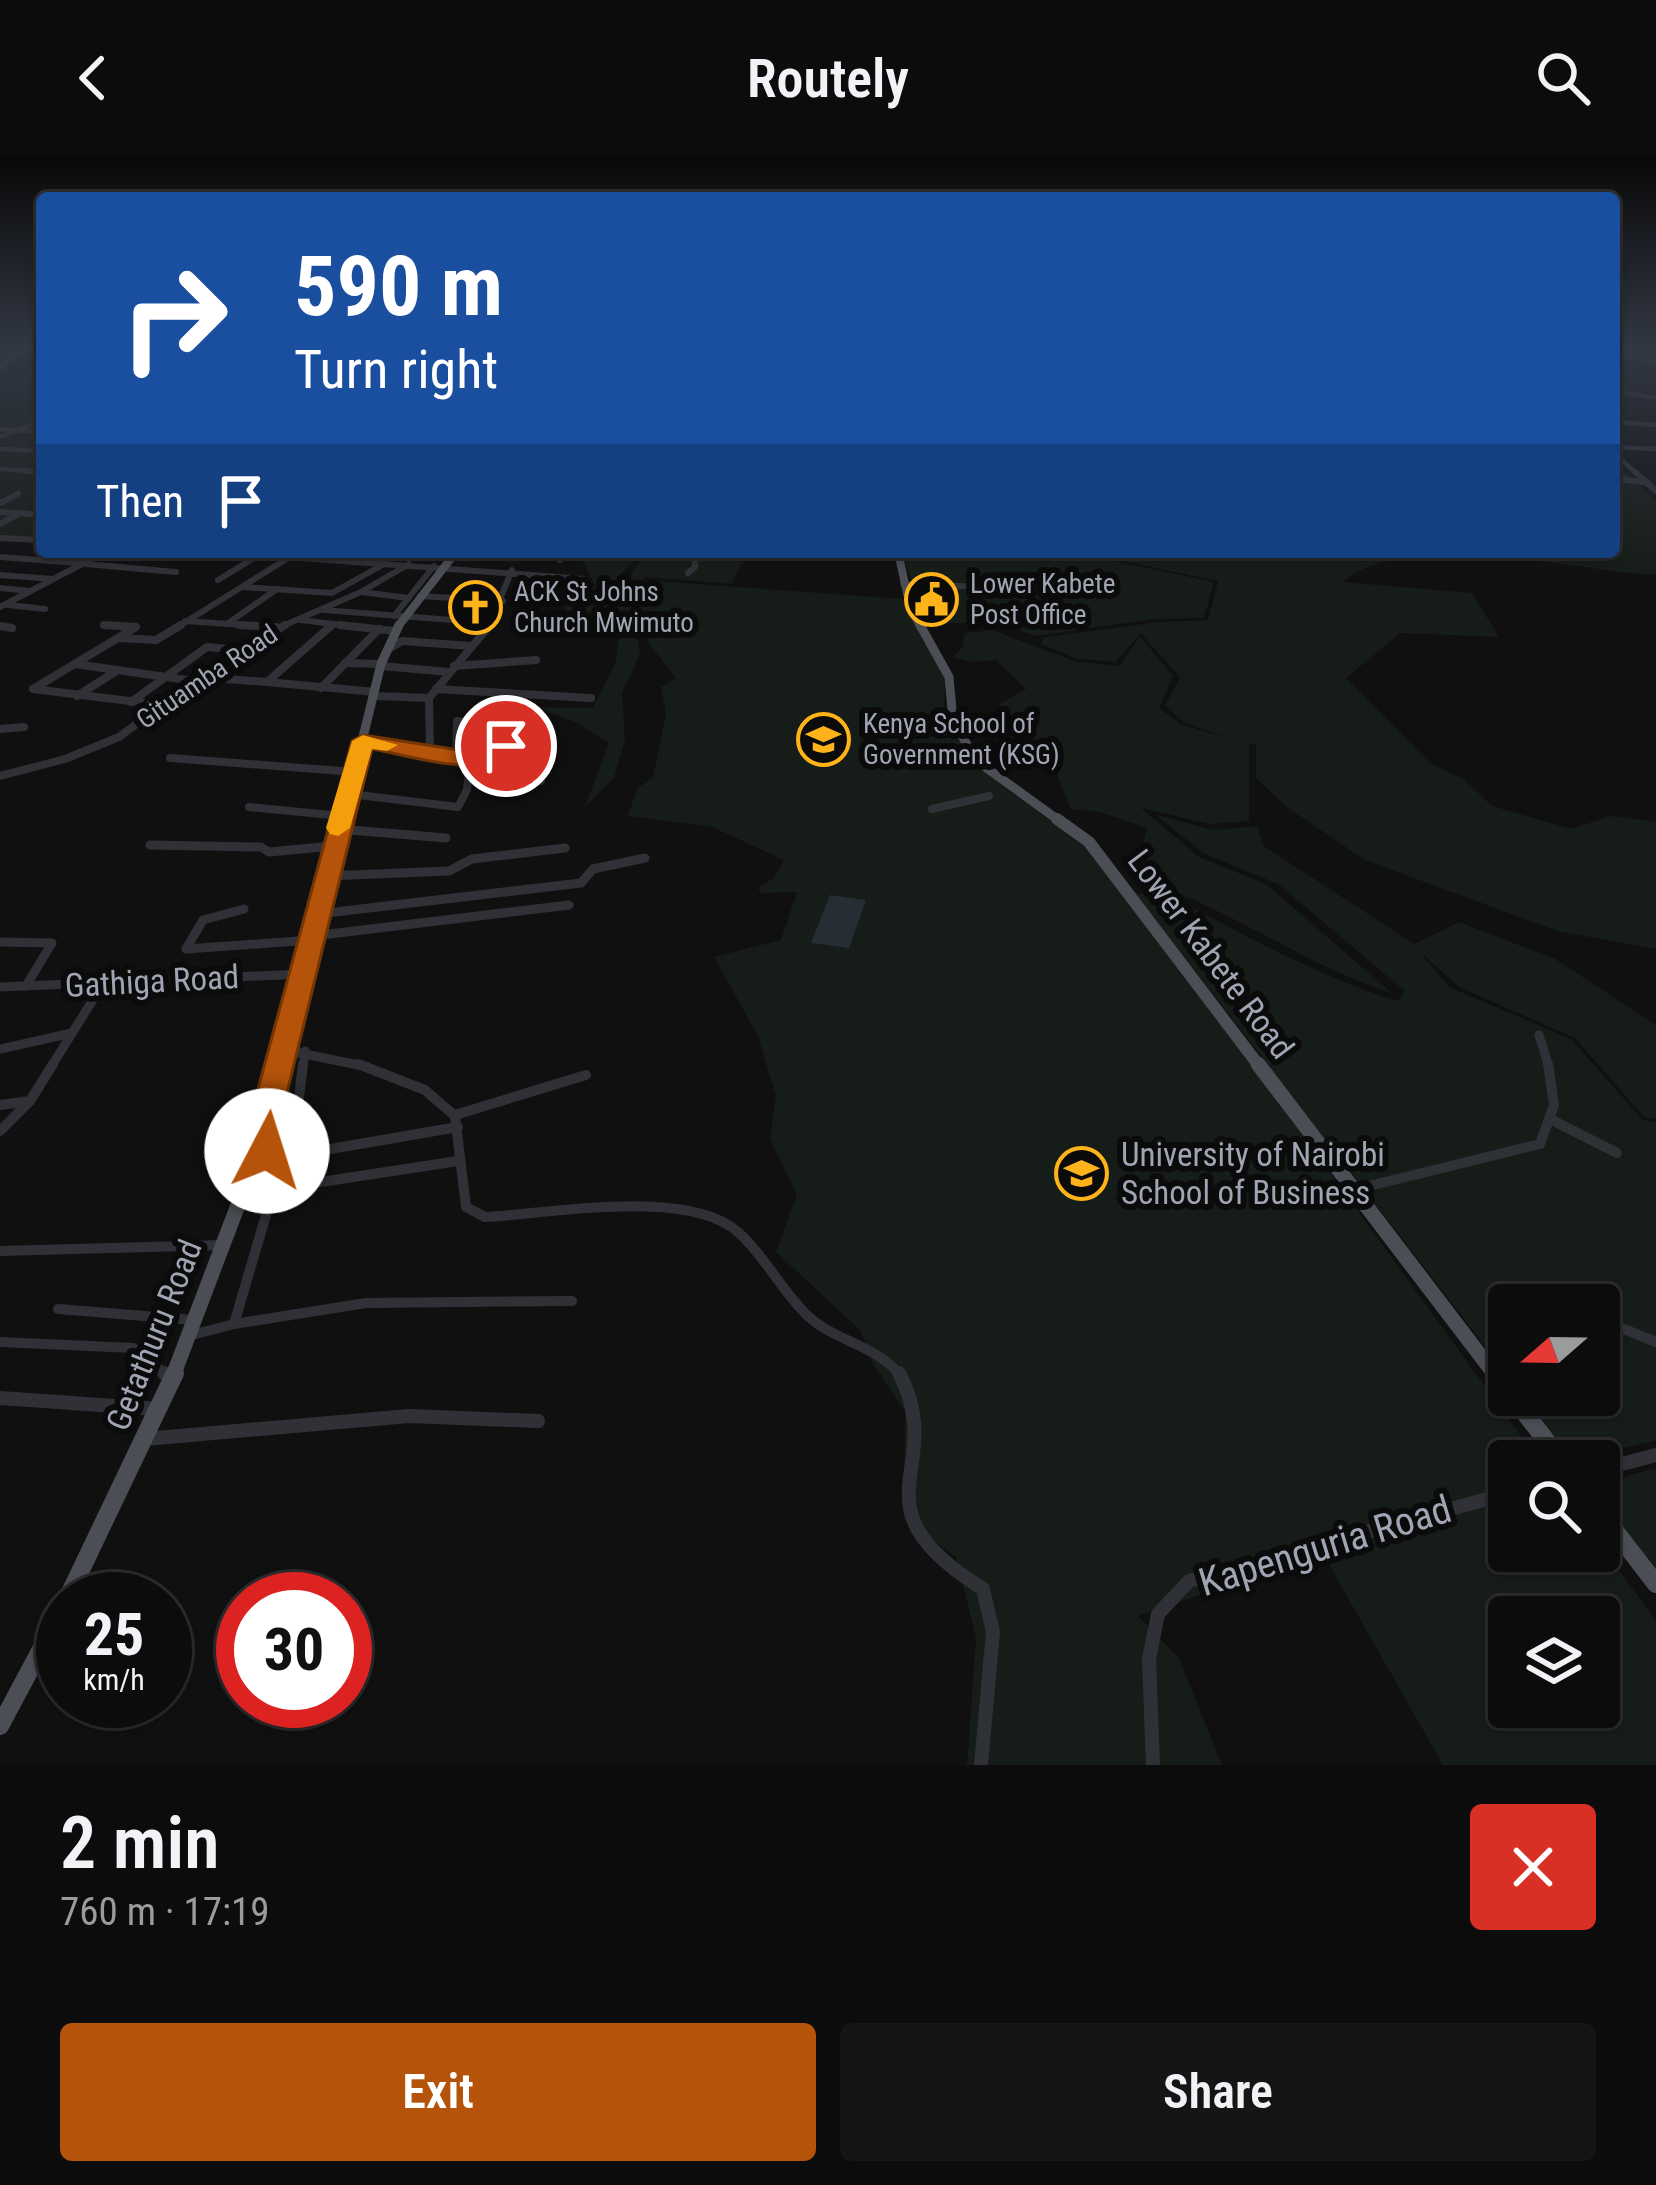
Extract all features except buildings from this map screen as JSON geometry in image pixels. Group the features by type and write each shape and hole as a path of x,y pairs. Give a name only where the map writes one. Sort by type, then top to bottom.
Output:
{"main road":[{"name":"Getathuru Road","path":"81,1572 172,1379 260,1137 393,623 449,558"},
{"name":"Lower Kabete Road","path":"899,558 913,613 949,677 953,722 977,761 1089,842 1488,1365"},
{"name":"Lower Kabete Road","path":"1527,1416 1546,1440"},
{"path":"1620,1538 1656,1585"},
{"path":"0,1726 36,1659"}],"street":[{"path":"0,433 27,426"},
{"path":"15,430 36,431"},
{"path":"1621,435 1634,448"},
{"path":"1620,449 1656,448"},
{"path":"0,449 36,450"},
{"path":"1620,456 1656,491"},
{"path":"0,470 36,472"},
{"path":"1620,479 1648,483"},
{"path":"0,507 18,494"},
{"path":"0,507 36,514"},
{"path":"0,524 20,513"},
{"path":"0,538 36,540"},
{"path":"0,557 176,572"},
{"path":"3,605 94,558"},
{"path":"218,580 255,558"},
{"path":"119,638 154,641 288,558"},
{"path":"309,558 584,579"},
{"path":"688,573 695,567 695,558"},
{"path":"243,586 332,593 386,562"},
{"name":"Gituamba Road","path":"0,776 91,749 143,722 197,678 279,627 361,592 409,564"},
{"path":"430,751 429,698 491,623 512,570"},
{"path":"0,575 53,579"},
{"path":"903,584 1020,588"},
{"path":"0,588 31,591"},
{"path":"227,624 278,589"},
{"path":"361,592 503,601"},
{"path":"3,605 45,609"},
{"path":"321,610 393,623"},
{"path":"296,619 333,624 491,623"},
{"path":"185,621 279,627"},
{"path":"321,688 393,623"},
{"path":"267,682 333,624"},
{"path":"104,625 136,627 33,689 162,705"},
{"path":"0,626 12,628"},
{"path":"383,660 402,641 471,646"},
{"path":"131,702 207,647 242,650"},
{"path":"345,663 383,660 451,669 536,660"},
{"path":"75,664 166,677 429,698"},
{"path":"77,696 119,670"},
{"path":"436,689 591,698"},
{"path":"456,755 458,721 505,729"},
{"path":"0,729 24,727"},
{"path":"363,741 543,769"},
{"path":"474,758 501,753 506,746"},
{"path":"170,758 355,772"},
{"path":"350,794 458,807 474,758"},
{"path":"469,771 541,782"},
{"path":"932,808 989,796"},
{"path":"249,807 446,838"},
{"path":"151,845 261,847 269,852 333,846"},
{"path":"327,876 449,871 472,859 565,848"},
{"path":"318,914 581,883 593,869 645,858"},
{"path":"244,909 203,920 186,949 569,905"},
{"path":"0,941 52,943 26,986"},
{"name":"Gathiga Road","path":"0,988 304,974"},
{"path":"0,1131 30,1101 104,982"},
{"path":"0,1049 72,1033"},
{"path":"1353,1190 1528,1149 1549,1134 1557,1099 1539,1035"},
{"path":"286,1050 358,1064 429,1092 457,1121 459,1187 466,1207 484,1216 713,1213 736,1230 793,1306 829,1332 871,1348 904,1380 912,1420 905,1510 931,1552 958,1576 983,1589 992,1632 981,1765"},
{"path":"234,1324 284,1157 305,1051"},
{"path":"260,1137 272,1156 284,1157 457,1121 586,1076"},
{"path":"0,1105 30,1101"},
{"path":"1552,1120 1617,1153"},
{"path":"275,1189 458,1161"},
{"path":"0,1251 224,1245"},
{"path":"188,1336 234,1324 400,1300 572,1301"},
{"path":"58,1309 193,1320"},
{"path":"1620,1327 1656,1342"},
{"path":"0,1342 134,1348 172,1379"},
{"path":"0,1398 158,1409"},
{"path":"145,1439 410,1416 538,1421"},
{"path":"1620,1464 1656,1455"},
{"name":"Kapenguria Road","path":"1153,1765 1149,1659 1158,1614 1189,1581 1488,1499"}],"shaded area":[{"path":"0,426 36,426 36,539 0,536"},
{"path":"1620,467 1656,501 1656,575 1510,558 1620,558"},
{"path":"638,558 621,574 623,602 636,609 629,617 634,632 605,618 638,641 640,654 622,693 625,740 614,778 585,807 609,743 576,722 532,707 593,708 615,664 620,632 577,627 565,612 569,590 547,581 596,587 583,561"},
{"path":"642,558 743,558 732,584 643,580 902,599 945,679 944,713 977,766 1093,853 1166,946 1488,1391 1488,1416 1506,1416 1524,1440 1488,1440 1488,1572 1620,1572 1656,1621 1656,1765 1443,1765 1323,1554 1138,1616 1179,1658 1222,1765 967,1765 976,1638 956,1557 904,1518 905,1411 874,1366 860,1330 776,1252 797,1194 770,1139 776,1096 758,1036 714,957 781,940 797,892 761,893 758,888 774,878 784,860 712,827 628,816 637,789 653,777 666,713 661,687 676,678 647,641 655,631 635,605 639,585 628,599 632,572"},
{"path":"904,558 1105,558 1214,582 1204,618 1154,619 1036,636 995,622 925,624"},
{"path":"1402,558 1371,565 1343,582 1472,593 1499,637 1400,633 1346,678 1431,764 1464,779 1492,806 1571,829 1611,816 1656,822 1656,949 1557,931 1365,860 1288,808 1256,778 1256,745 1249,743 1249,821 1210,824 1141,808 1199,857 1266,884 1393,994 1320,964 1144,877 1136,871 1147,828 1100,812 1071,809 1057,775 1006,734 999,704 1026,689 996,660 953,657 962,648 965,633 992,630 1074,661 1119,666 1140,636 1173,676 1159,708 1180,724 1235,740 1185,723 1165,706 1180,677 1141,634 1115,662 1077,659 1041,644 1045,637 1208,620 1218,581 1112,559"},
{"path":"1156,815 1214,830 1257,826 1264,846 1414,944 1459,922 1555,959 1656,1025 1656,1118 1645,1118 1575,1038 1459,987 1420,952 1449,987 1571,1039 1643,1120 1656,1122 1656,1440 1620,1449 1620,1440 1558,1440 1539,1416 1620,1416 1620,1284 1488,1284 1488,1350 1135,893 1180,903 1378,995 1397,1001 1405,991 1278,884 1203,853"},
{"path":"830,895 866,900 849,948 811,943"},
{"path":"1656,1468 1656,1576 1620,1525 1620,1477"}],"slow traffic":[{"path":"338,828 363,741 387,745"}],"place":[{"name":"Lower Kabete Post Office","path":"931,600"},
{"name":"ACK St Johns Church Mwimuto","path":"475,608"},
{"name":"Kenya School of Government (KSG)","path":"824,740"},
{"name":"University of Nairobi School of Business","path":"1082,1173"}],"route":[{"path":"267,1151 260,1137 363,741 479,759 501,753 506,746"}]}
